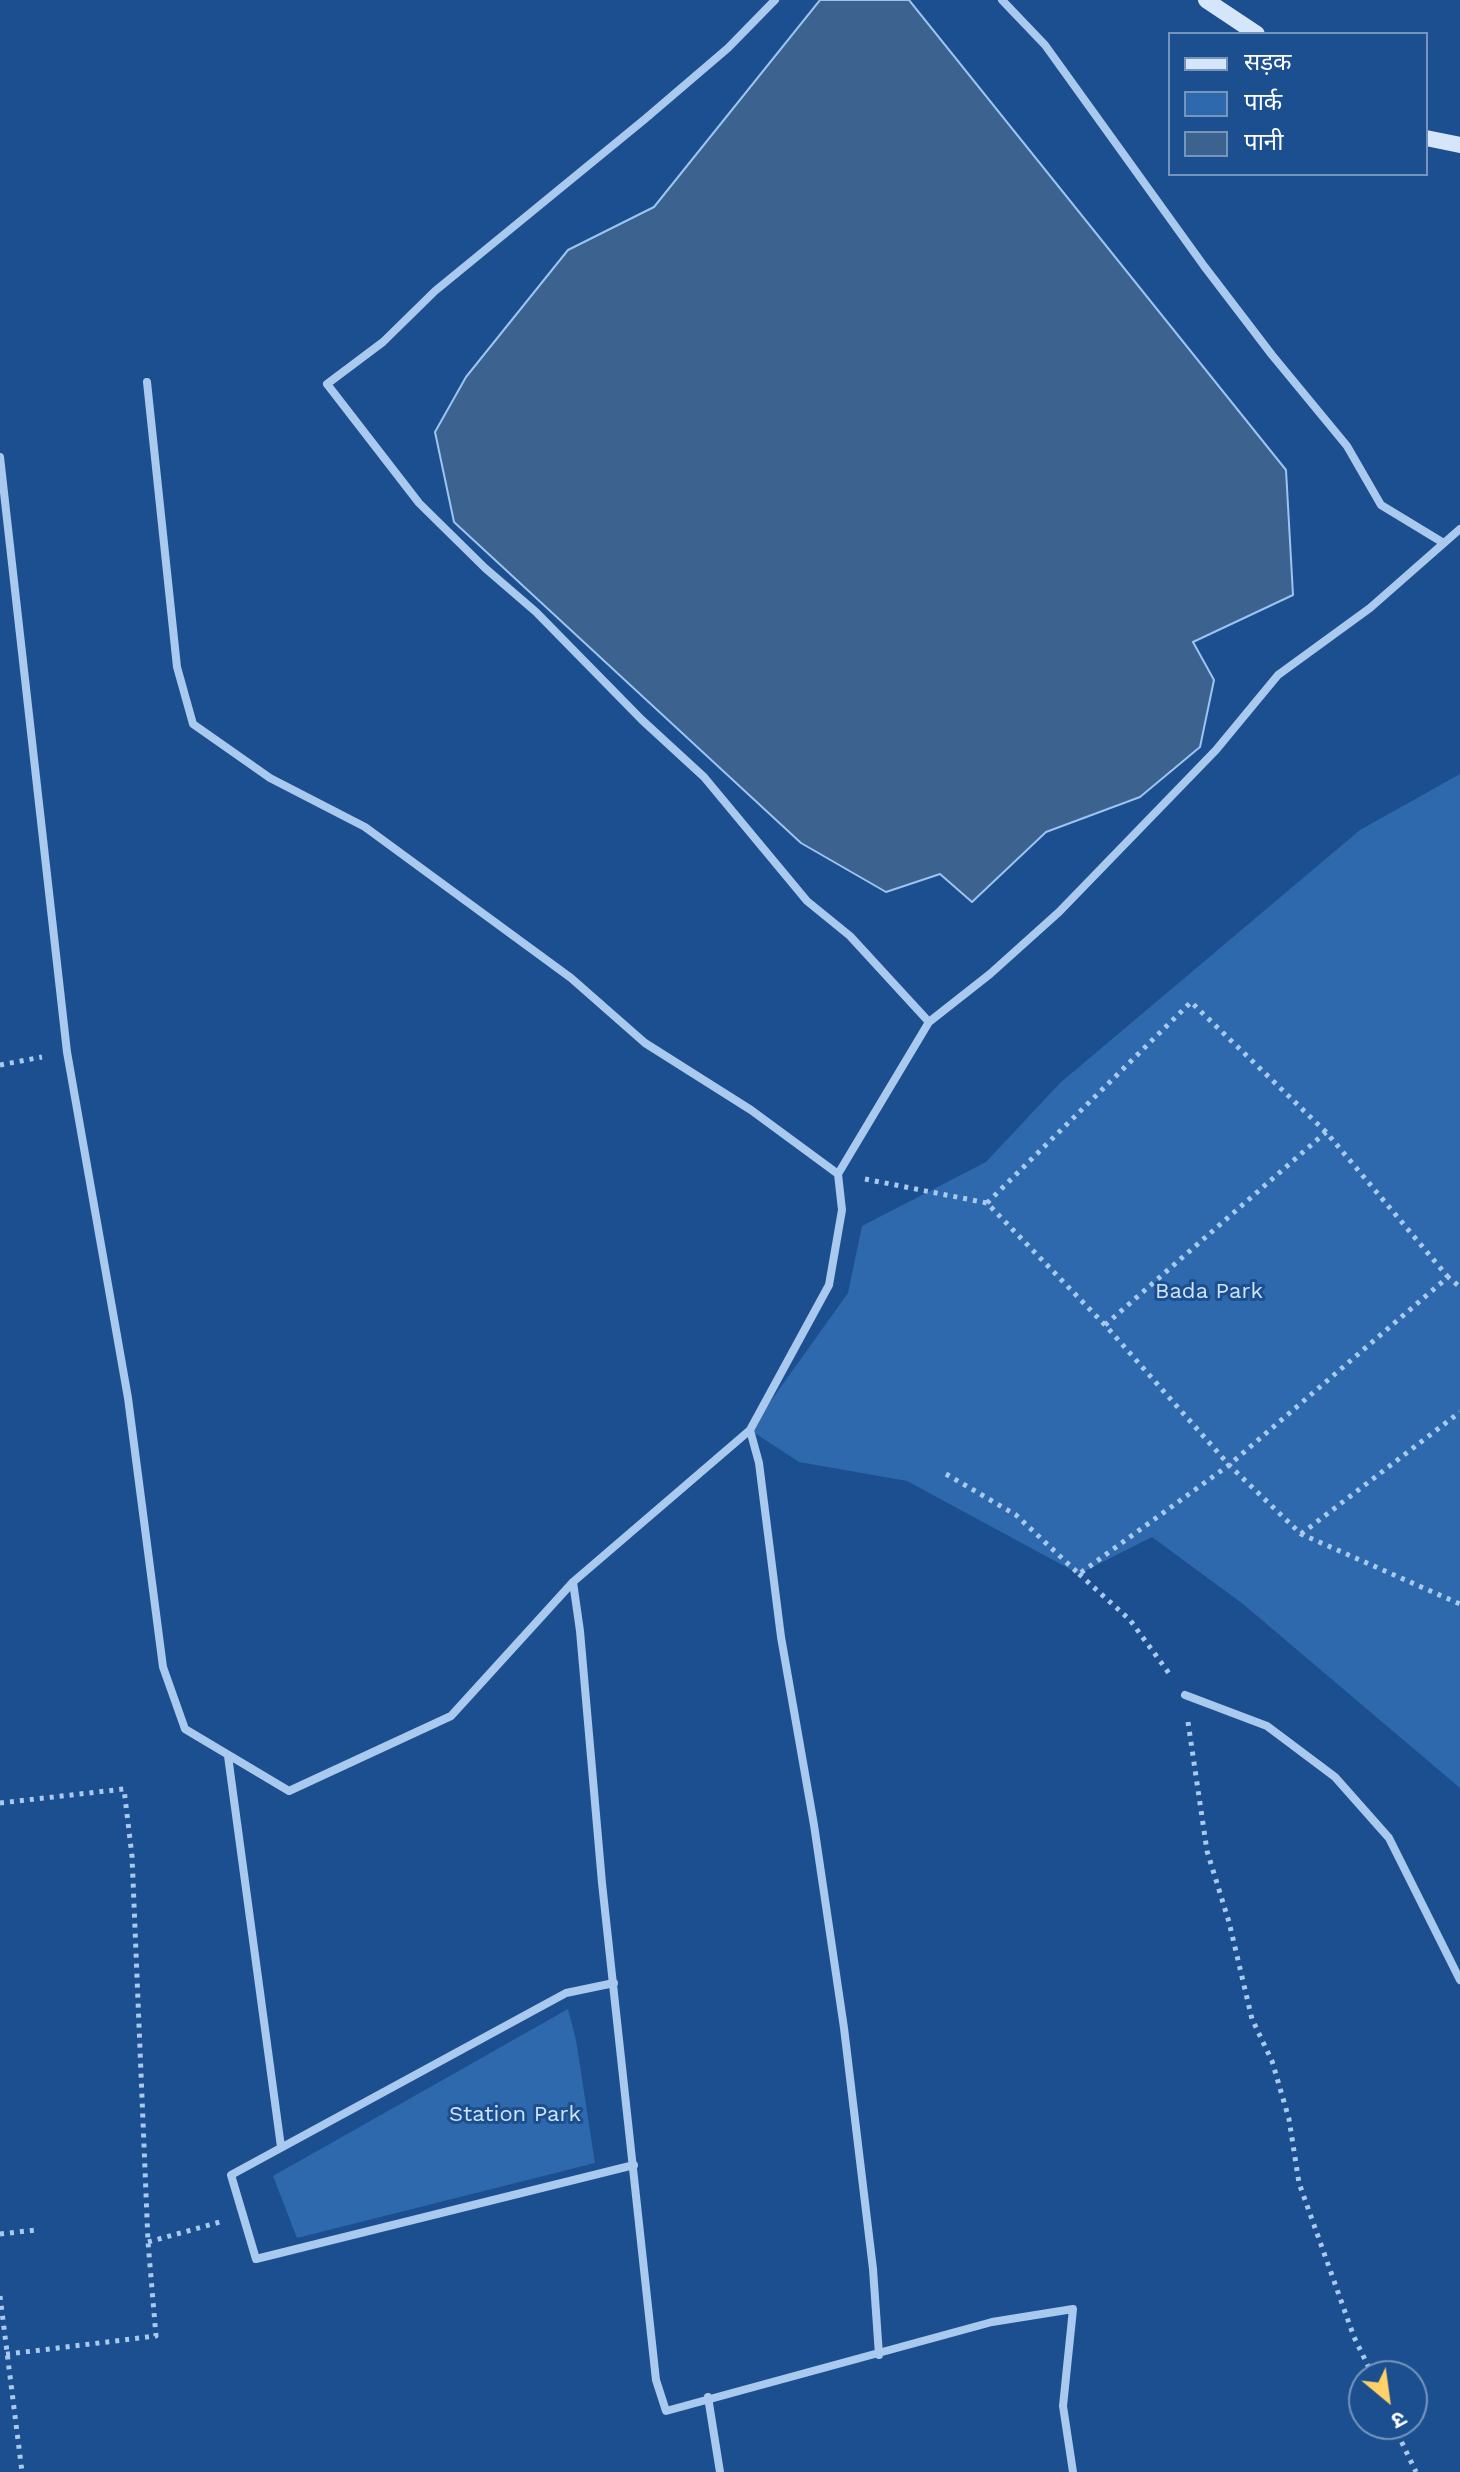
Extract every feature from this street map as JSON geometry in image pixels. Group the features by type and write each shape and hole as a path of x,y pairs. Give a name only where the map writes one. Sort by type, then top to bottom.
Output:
{"street":[{"path":"775,0 728,48 669,99 435,291 383,342 327,384 419,503 485,568 536,612 642,720 704,777 807,901 850,936 929,1022"},
{"path":"1002,0 1045,45 1204,266 1347,446 1381,505 1442,542"},
{"path":"1206,0 1254,32"},
{"path":"1428,138 1460,145"},
{"path":"147,382 177,667 193,724 270,778 365,827 571,978 645,1043 751,1110 838,1174"},
{"path":"0,457 67,1052 128,1398 163,1667 185,1729 289,1791 451,1716 573,1582 750,1430 829,1285 842,1210 838,1174 929,1022 990,974 1059,912 1216,750 1278,675 1370,608 1460,529"},
{"path":"750,1430 759,1463 781,1637 814,1825 844,2028 873,2269 879,2355"},
{"path":"573,1582 656,2380 666,2411 708,2397 879,2355 992,2322 1073,2309 1063,2406 1073,2472"},
{"path":"1185,1695 1267,1726 1335,1777 1389,1838 1460,1980"},
{"path":"228,1756 281,2147"},
{"path":"614,1983 566,1993 231,2175 256,2259 634,2165"},
{"path":"708,2397 720,2472"}],"path":[{"path":"987,1203 1191,1002 1326,1132 1448,1277 1460,1287"},
{"path":"0,1065 67,1052"},
{"path":"1105,1325 1326,1132"},
{"path":"838,1174 987,1203 1105,1325 1229,1465 1301,1534 1460,1604"},
{"path":"1079,1574 1229,1465 1448,1277"},
{"path":"1301,1534 1460,1412"},
{"path":"946,1474 1016,1515 1130,1620 1185,1695 1207,1851 1229,1922 1252,2019 1272,2061 1289,2119 1299,2183 1354,2337 1365,2360"},
{"path":"0,1803 124,1789 132,1856 148,2242 156,2336 4,2354"},
{"path":"148,2242 243,2217"},
{"path":"0,2234 36,2230"},
{"path":"0,2296 4,2354 22,2472"},
{"path":"1401,2440 1416,2472"}],"green space":[{"name":"Bada Park","path":"1460,774 1460,1788 1243,1604 1152,1537 1079,1574 907,1481 799,1462 750,1430 848,1293 862,1226 986,1162 1060,1083 1360,830"},
{"name":"Station Park","path":"568,2009 576,2040 595,2163 297,2238 273,2176"}],"water":[{"path":"820,0 909,0 1286,470 1293,595 1193,642 1214,680 1200,747 1140,797 1046,832 972,902 940,874 886,892 801,843 454,522 435,432 466,377 568,250 654,207"}]}
